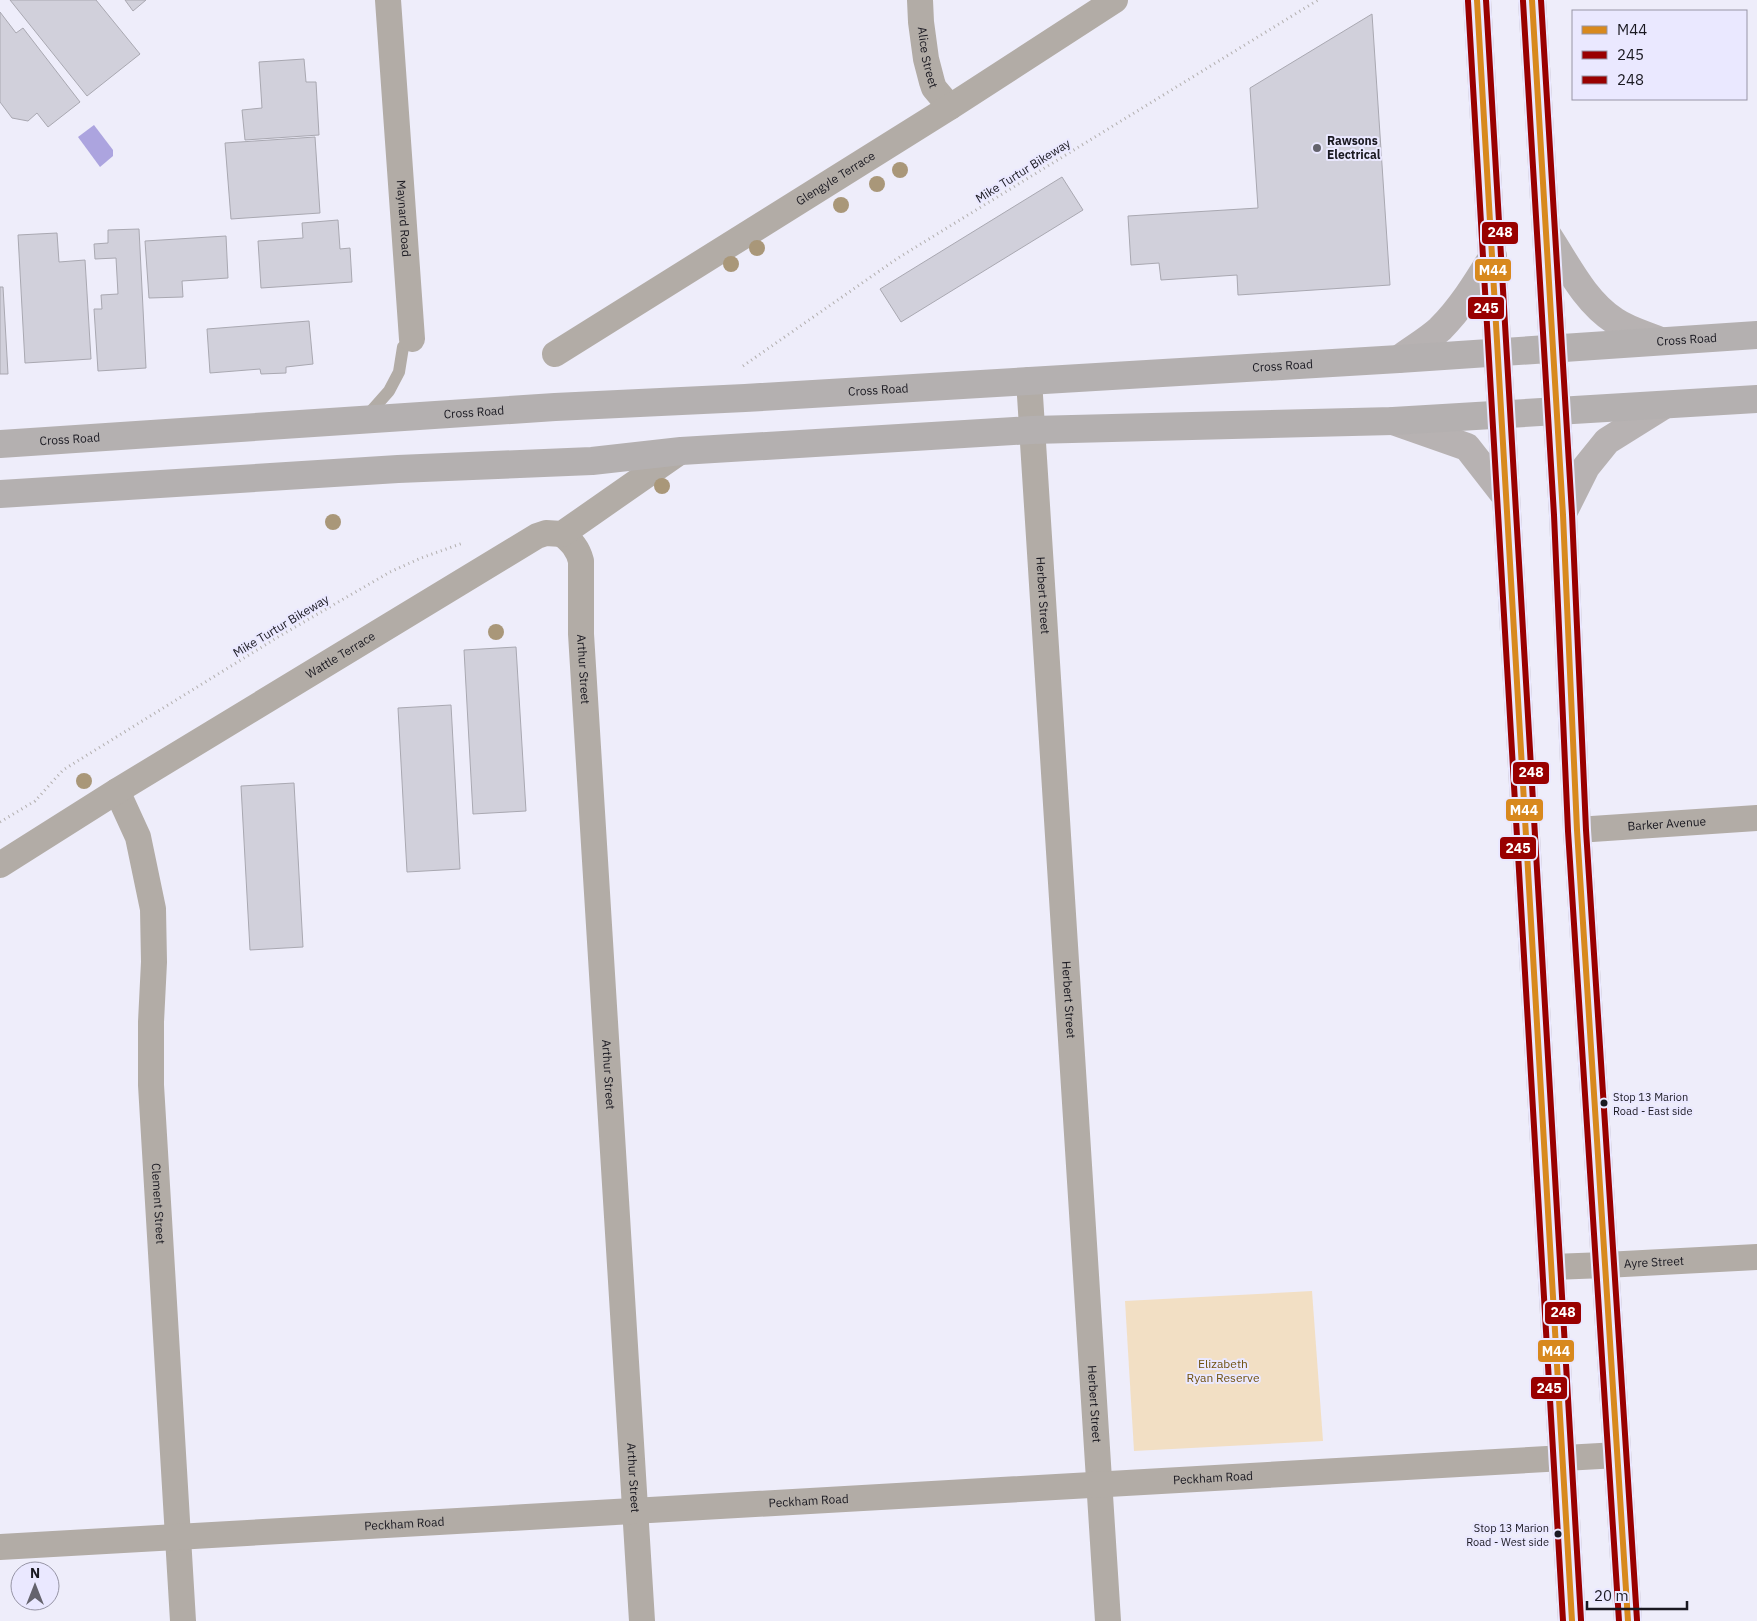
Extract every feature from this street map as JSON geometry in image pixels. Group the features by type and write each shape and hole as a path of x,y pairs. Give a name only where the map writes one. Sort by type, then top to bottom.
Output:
{"highway":[{"name":"Cross Road","path":"0,444 362,420 1399,359 1757,335"},
{"path":"0,494 389,470 592,461 681,451 1032,430 1393,421 1757,399"}],"main road":[{"path":"1477,0 1572,1621"},
{"path":"1532,0 1563,515 1577,830 1628,1621"},
{"path":"1546,232 1588,298 1616,322 1661,341"},
{"path":"1399,359 1439,330 1466,300 1493,256"},
{"path":"1563,515 1586,467 1607,441 1663,406"},
{"path":"1393,421 1466,447 1506,497"}],"street":[{"name":"Maynard Road","path":"388,0 412,339"},
{"name":"Alice Street","path":"920,0 926,59 932,82 934,88 950,107"},
{"name":"Glengyle Terrace","path":"555,354 950,107 1115,0"},
{"name":"Herbert Street","path":"1029,380 1108,1621"},
{"path":"562,534 681,451"},
{"name":"Wattle Terrace","path":"0,865 117,791 536,536 546,532 562,534"},
{"name":"Arthur Street","path":"562,534 575,546 579,553 580,562 581,634 642,1621"},
{"name":"Clement Street","path":"117,791 138,837 153,909 154,962 151,1022 151,1085 182,1621"},
{"name":"Barker Avenue","path":"1577,830 1757,818"},
{"name":"Ayre Street","path":"1552,1267 1605,1266 1757,1257"},
{"name":"Peckham Road","path":"0,1547 1618,1455"}],"lane":[{"name":"Maynard Road","path":"362,420 389,391 399,372 403,347 412,339"}],"path":[{"name":"Mike Turtur Bikeway","path":"743,365 898,258 1318,0"},
{"name":"Mike Turtur Bikeway","path":"0,822 35,801 63,770 278,637 397,568 470,540"}],"green space":[{"name":"Elizabeth Ryan Reserve","path":"1312,1291 1323,1441 1134,1451 1125,1301"}],"shaded area":[{"path":"94,125 113,150 113,156 100,167 78,137"}],"building":[{"path":"10,0 96,0 140,54 87,96"},
{"path":"125,0 146,0 133,11"},
{"path":"0,12 16,33 23,28 80,102 48,127 37,113 28,121 12,118 0,102"},
{"name":"Rawsons Electrical","path":"1372,14 1390,285 1238,295 1237,275 1161,280 1159,263 1131,265 1128,216 1258,208 1250,88"},
{"path":"304,59 306,82 316,82 319,135 245,140 242,110 262,108 259,62"},
{"path":"315,137 320,213 231,219 225,143"},
{"path":"1062,177 1083,210 901,322 880,289"},
{"path":"338,220 340,249 350,248 352,282 261,288 258,241 303,238 302,223"},
{"path":"139,229 146,368 98,371 94,309 102,309 101,295 118,294 116,258 95,259 94,244 108,243 108,230"},
{"path":"57,233 59,262 85,260 91,359 25,363 18,235"},
{"path":"226,236 228,278 182,281 183,297 149,298 145,241"},
{"path":"0,287 3,287 8,374 0,374"},
{"path":"309,321 313,364 286,367 286,373 261,374 260,369 210,373 207,329"},
{"path":"516,647 526,811 473,814 464,650"},
{"path":"451,705 460,869 407,872 398,708"},
{"path":"294,783 303,947 250,950 241,786"}],"transit line":[{"name":"M44","path":"1477,0 1572,1621"},
{"name":"248","path":"1486,0 1581,1620"},
{"name":"M44","path":"1532,0 1563,515 1577,830 1628,1621"},
{"name":"248","path":"1541,0 1572,514 1586,830 1637,1620"},
{"name":"245","path":"1468,1 1563,1621"},
{"name":"245","path":"1523,1 1554,515 1568,831 1619,1621"}],"place":[{"name":"Rawsons Electrical","path":"1317,148"},
{"name":"Stop 13 Marion Road - East side","path":"1604,1103"},
{"name":"Stop 13 Marion Road - West side","path":"1558,1534"}]}
